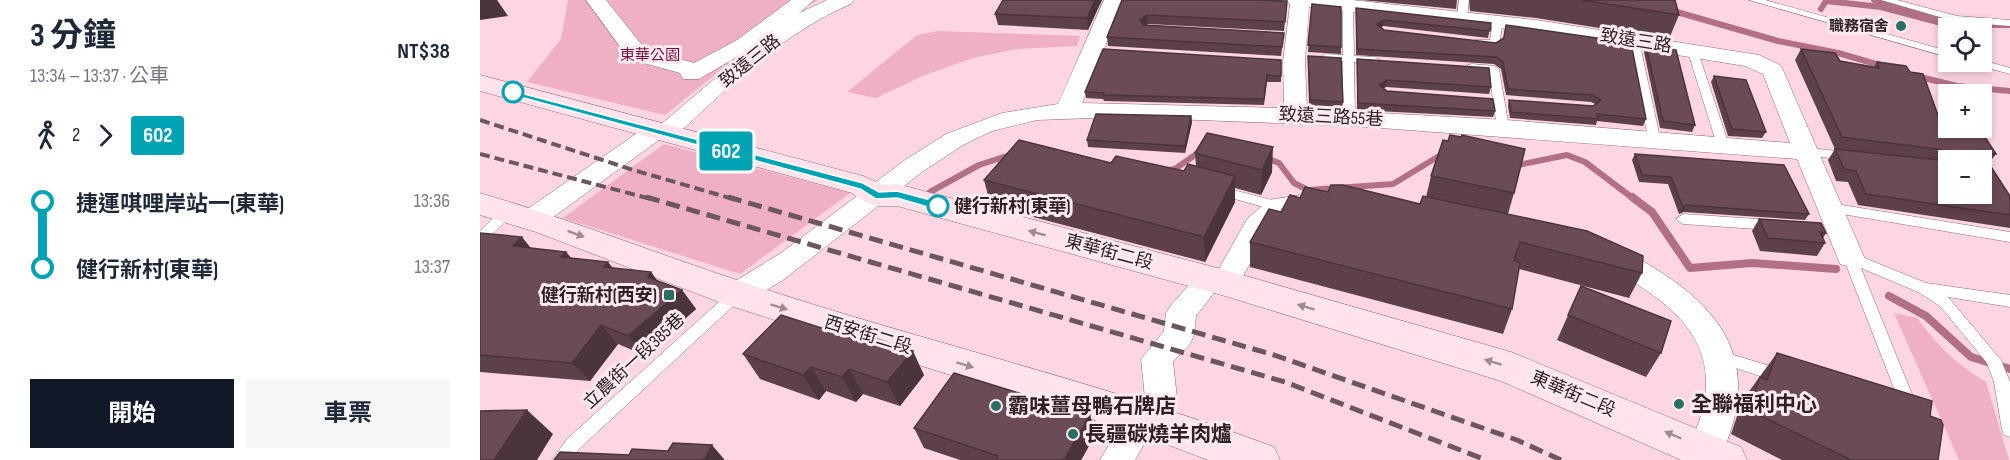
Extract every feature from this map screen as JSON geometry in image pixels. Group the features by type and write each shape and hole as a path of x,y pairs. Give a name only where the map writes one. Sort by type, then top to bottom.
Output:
{"street":[{"path":"596,0 637,54 689,69 691,74 744,44 804,0"},
{"name":"致遠三路","path":"507,212 659,133 739,67 812,13 844,0"},
{"path":"1067,110 1099,51 1114,0"},
{"path":"1296,115 1298,0"},
{"name":"致遠三路","path":"1298,0 1463,8 1498,21 1634,40 1751,60 1772,70 1808,152 1830,222 1850,257"},
{"name":"東華街二段","path":"480,83 863,186 876,196 897,195 1212,288 1512,368 1717,455"},
{"name":"致遠三路55巷","path":"736,294 768,277 899,176 973,130 1021,116 1067,110 1349,117 1654,138 1808,152"},
{"path":"1117,460 1151,408 1157,359 1179,335 1181,313 1212,288 1257,226 1278,206 1311,201 1347,201"},
{"name":"西安街二段","path":"507,212 736,294 1151,408 1258,460"},
{"path":"1579,246 1602,251 1645,275 1686,304 1710,337 1720,357 1723,376 1717,455"}],"lane":[{"path":"1754,0 1938,51"},
{"path":"1886,0 1957,19 2010,23"},
{"path":"1348,4 1349,117"},
{"path":"1462,40 1495,44 1498,21"},
{"path":"1634,40 1654,138"},
{"path":"1692,49 1723,145"},
{"path":"1297,52 1383,61"},
{"path":"1461,66 1494,69 1503,129"},
{"path":"1992,66 2010,71"},
{"path":"1808,152 1867,158"},
{"path":"1209,188 1278,206"},
{"path":"480,238 507,212"},
{"path":"1683,219 1790,226"},
{"path":"1830,222 2010,237"},
{"path":"1850,257 1923,288 1945,302 1993,360 2002,382 2010,430"},
{"path":"1850,257 1917,424 1891,411"},
{"path":"1923,288 2010,301"},
{"name":"立農街一段385巷","path":"561,460 573,444 736,294"},
{"path":"1720,357 1800,382"}],"green space":[{"name":"東華公園","path":"568,0 818,0 784,19 665,115 527,82 561,39"},
{"path":"938,31 1080,36 1077,46 1017,49 973,58 925,75 876,98 847,92 917,35"},
{"path":"664,144 850,193 740,274 563,218"},
{"path":"1894,313 1917,318 1948,354 1986,382 2009,460 1959,460"}],"building":[{"path":"1003,0 1095,0 1087,18 995,14"},
{"path":"1122,0 1287,1 1285,22 1147,15 1140,20 1143,25 1284,33 1282,47 1107,37"},
{"path":"1581,0 1675,0 1679,15"},
{"path":"1312,4 1341,7 1341,47 1308,45"},
{"path":"1356,8 1491,23 1490,31 1384,20 1377,24 1384,30 1496,43 1504,38 1506,25 1631,43 1646,119 1597,114 1598,119 1511,112 1509,100 1593,106 1601,100 1593,95 1508,89 1503,62 1496,57 1357,49"},
{"path":"1646,46 1676,50 1695,125 1663,121"},
{"path":"1103,49 1281,60 1281,76 1267,75 1264,99 1103,95 1104,93 1085,92"},
{"path":"1801,49 1835,53 1840,61 1879,68 1877,62 1906,66 1910,72 1923,74 1938,115 1938,138 1986,138 1996,154 1992,154 1992,150 1943,150 1842,137"},
{"path":"1308,56 1341,58 1343,102 1310,100"},
{"path":"1357,59 1489,68 1491,87 1387,80 1379,85 1387,91 1493,99 1495,111 1358,103"},
{"path":"1714,76 1746,80 1766,132 1732,129"},
{"path":"1096,114 1191,116 1185,146 1087,140"},
{"path":"1207,133 1273,147 1262,170 1195,153"},
{"path":"1450,135 1461,137 1462,135 1525,149 1514,193 1431,176 1443,140 1448,141"},
{"path":"1019,140 1111,163 1116,156 1184,171 1188,164 1235,176 1204,237 984,180"},
{"path":"1835,149 1938,160 1938,204 1992,204 1992,168 2010,196 2010,215 1866,194 1856,171 1844,169"},
{"path":"1635,154 1784,165 1809,214 1686,205 1683,207 1671,177 1642,175"},
{"path":"1331,185 1343,185 1420,204 1423,196 1587,231 1643,256 1642,273 1520,242 1514,260 1520,263 1512,309 1250,242 1269,209 1281,212 1290,195 1300,198 1305,187 1328,192"},
{"path":"1759,219 1821,223 1826,233 1820,232 1825,243 1768,238"},
{"path":"480,233 522,237 513,246 566,252 561,257 608,262 604,267 651,272 647,277 682,290 628,336 601,325 572,363 480,355"},
{"path":"1581,286 1671,321 1661,353 1568,315"},
{"path":"781,315 840,334 845,328 913,351 887,382 849,369 842,377 811,367 803,375 743,354"},
{"path":"1777,353 1932,401 1930,416 1941,420 1943,425 1938,460 1851,460 1749,410 1760,377 1767,380"},
{"path":"954,373 1090,415 1064,460 996,460 998,456 914,428"},
{"path":"527,410 494,460 480,460 480,411"},
{"path":"673,443 712,445 704,460 554,460 560,452 629,455 632,449 668,451"}],"waterway":[{"path":"1874,0 1969,25 2010,25"},
{"path":"1821,9 1826,1 1881,7 1938,22"},
{"path":"1670,10 1778,41 1838,53 1883,66"},
{"path":"1916,76 1957,86 2010,91"},
{"path":"1169,170 1175,169 1202,150"},
{"path":"1266,158 1279,163 1294,183 1308,190 1393,184 1444,153"},
{"path":"930,192 979,165 1013,154"},
{"path":"1513,166 1567,155 1585,162 1634,199"},
{"path":"1632,197 1652,212 1690,268 1752,263 1836,269"},
{"path":"1889,296 1926,316 1971,357 2010,369"}],"railway":[{"path":"480,120 630,169 733,199"},
{"path":"480,154 651,199"},
{"path":"646,197 1285,382 1486,460"},
{"path":"728,197 1274,355 1517,440 1561,460"}],"bus line":[{"name":"602","path":"513,92 680,139 863,186 876,196 897,195 938,206"}],"place":[{"name":"職務宿舍","path":"1901,26"},
{"name":"健行新村(東華)","path":"938,206"},
{"name":"健行新村(西安)","path":"669,295"},
{"name":"全聯福利中心","path":"1679,404"},
{"name":"霸味薑母鴨石牌店","path":"996,406"},
{"name":"長疆碳燒羊肉爐","path":"1073,434"}]}
